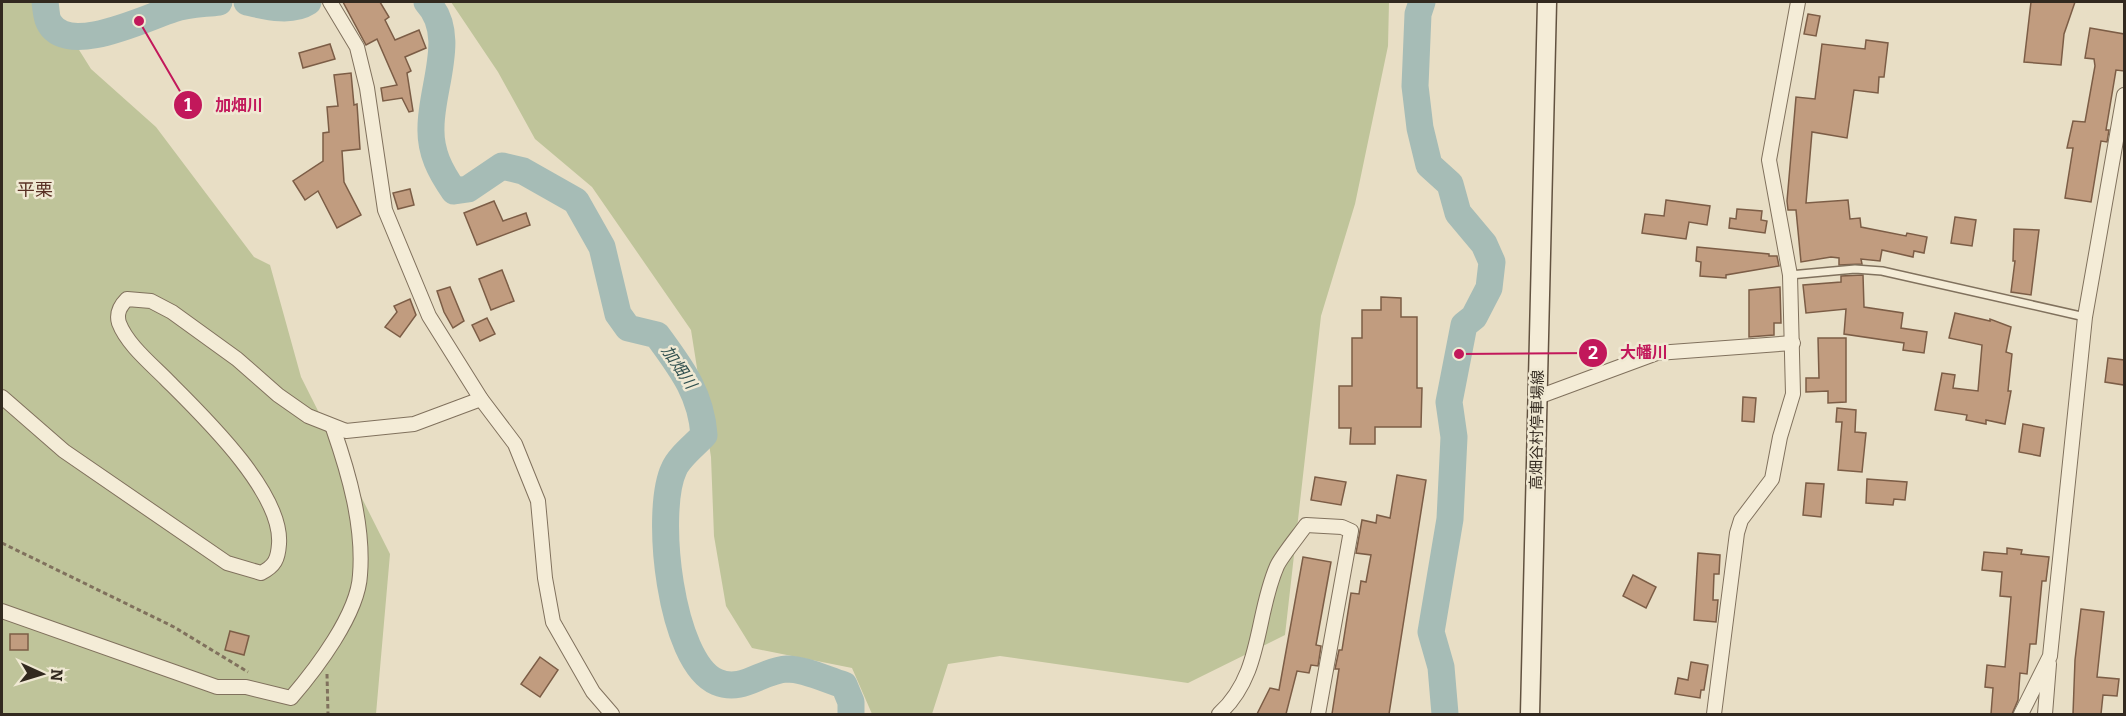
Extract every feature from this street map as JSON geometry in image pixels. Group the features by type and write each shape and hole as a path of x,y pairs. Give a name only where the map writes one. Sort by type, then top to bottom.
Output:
{"main road":[{"name":"高畑谷村停車場線","path":"1530,714 1547,2"}],"street":[{"path":"330,2 357,47 367,88 385,210 429,316 481,399 515,444 538,501 545,578 553,622 593,692 612,714"},
{"path":"1714,714 1737,533 1741,520 1772,479 1780,437 1793,394 1790,275 1769,160 1798,2"},
{"path":"2045,714 2085,317 2124,95"},
{"path":"2,397 64,451 227,563 261,573 272,568 278,556 280,536 278,525 257,482 201,414 133,344 119,322 119,307 127,299 142,298 172,312 237,359 278,395 308,416 333,428 346,431 414,424 481,399"},
{"path":"1538,397 1657,353 1793,343"},
{"path":"2,611 217,687 246,687 291,698 309,677 349,614 360,577 355,506 349,473 333,428"},
{"path":"1219,714 1232,703 1243,684 1260,637 1278,563 1306,525 1342,527 1351,531 1318,714"},
{"path":"2022,714 2050,656"}],"lane":[{"path":"1790,275 1855,269 1882,271 2085,317"}],"path":[{"path":"2,543 174,627 252,674"},
{"path":"326,650 327,714"}],"green space":[{"path":"2,2 49,2 91,69 156,127 254,257 270,265 301,377 390,554 376,714 2,714"},
{"path":"451,2 1389,2 1388,46 1355,204 1321,316 1285,635 1188,683 1000,656 948,664 932,714 872,714 852,668 752,648 726,606 714,536 711,457 691,330 592,187 535,139 498,72"}],"building":[{"path":"343,2 380,2 389,17 385,20 395,40 419,30 426,48 405,57 411,71 407,73 413,111 409,112 402,98 383,101 381,88 397,85 377,39 366,45"},
{"path":"2031,2 2075,2 2064,34 2061,65 2024,62"},
{"path":"1808,14 1820,16 1816,36 1804,34"},
{"path":"2090,28 2124,34 2124,71 2116,70 2106,130 2109,130 2107,142 2101,141 2091,202 2065,198 2073,148 2067,148 2073,121 2085,122 2095,66 2094,59 2085,58"},
{"path":"1866,40 1888,43 1884,77 1879,77 1878,93 1854,90 1847,138 1812,132 1806,203 1848,200 1850,219 1860,218 1861,227 1906,236 1907,233 1927,237 1924,253 1914,251 1913,257 1882,250 1880,261 1861,259 1862,264 1839,265 1839,258 1831,257 1801,262 1796,210 1788,210 1787,201 1796,97 1815,99 1822,44 1865,49"},
{"path":"330,44 335,59 303,68 299,53"},
{"path":"351,73 354,105 357,104 360,149 342,151 344,182 361,215 337,228 318,191 305,200 293,181 323,161 323,133 329,132 327,107 338,106 334,75"},
{"path":"410,189 414,205 398,209 393,193"},
{"path":"1666,200 1710,206 1707,225 1689,222 1686,239 1642,233 1645,214 1664,216"},
{"path":"494,201 503,221 526,213 530,225 477,245 464,213"},
{"path":"1737,209 1762,211 1761,220 1767,221 1765,233 1729,228 1730,218 1736,219"},
{"path":"1955,217 1976,220 1972,246 1951,243"},
{"path":"2014,229 2039,230 2031,295 2011,292 2015,261 2013,261"},
{"path":"1697,247 1769,254 1769,256 1777,256 1779,266 1726,275 1726,278 1700,276 1701,262 1696,261"},
{"path":"502,270 514,301 491,310 479,279"},
{"path":"1863,275 1864,307 1903,313 1901,328 1927,332 1924,353 1903,350 1904,343 1844,334 1846,309 1806,313 1803,285 1841,282 1841,276"},
{"path":"450,287 464,321 453,328 444,312 437,291"},
{"path":"1780,287 1781,323 1774,323 1774,335 1749,337 1749,290"},
{"path":"1381,297 1401,298 1401,317 1417,317 1417,388 1422,388 1421,427 1375,427 1375,444 1350,444 1351,428 1339,428 1339,386 1352,386 1352,338 1362,338 1362,310 1381,310"},
{"path":"410,299 416,315 400,337 385,327 397,312 394,306"},
{"path":"1955,313 1990,321 1990,319 2011,327 2006,352 2012,354 2008,391 2011,391 2005,424 1986,420 1986,424 1966,420 1967,415 1935,410 1942,373 1955,375 1953,388 1978,391 1982,345 1949,338"},
{"path":"487,318 495,334 480,341 472,325"},
{"path":"1818,338 1846,338 1846,402 1828,403 1828,391 1806,392 1806,378 1819,378"},
{"path":"2108,358 2124,360 2124,385 2105,382"},
{"path":"1743,397 1756,398 1754,422 1742,421"},
{"path":"1837,408 1856,410 1855,432 1866,433 1862,472 1838,470 1842,422 1836,422"},
{"path":"2023,424 2044,428 2040,456 2019,452"},
{"path":"1397,475 1426,480 1389,714 1332,714 1339,669 1335,669 1339,650 1342,650 1351,593 1359,594 1361,581 1366,582 1371,555 1356,553 1362,520 1376,523 1377,515 1390,518"},
{"path":"1315,477 1346,482 1341,505 1311,500"},
{"path":"1867,479 1907,482 1905,500 1894,499 1893,505 1866,503"},
{"path":"1806,483 1824,484 1821,517 1803,515"},
{"path":"2007,548 2022,550 2021,554 2049,557 2046,581 2042,581 2036,644 2030,644 2027,674 2020,673 2018,700 2012,714 1991,714 1993,688 1985,687 1987,665 2005,667 2011,597 2000,596 2002,572 1982,570 1984,552 2007,554"},
{"path":"1698,553 1720,555 1719,574 1714,574 1713,600 1718,600 1716,622 1694,620"},
{"path":"1303,557 1331,562 1316,645 1321,646 1318,666 1311,665 1309,673 1297,671 1286,714 1257,714 1270,688 1279,690"},
{"path":"1633,575 1656,587 1646,608 1623,596"},
{"path":"2081,609 2104,612 2097,677 2119,679 2117,696 2103,695 2101,714 2073,714 2075,660"},
{"path":"230,631 249,636 244,655 225,650"},
{"path":"10,634 28,634 28,650 10,650"},
{"path":"540,657 558,670 540,697 521,684"},
{"path":"1691,662 1708,665 1704,690 1701,690 1700,698 1675,694 1678,678 1688,680"}],"waterway":[{"name":"加畑川","path":"45,2 50,24 60,33 74,36 109,32 178,7 219,2"},
{"name":"加畑川","path":"247,2 286,8 308,2"},
{"name":"加畑川","path":"427,2 436,15 441,29 442,45 432,111 432,145 440,169 454,191 468,189 502,166 523,171 576,201 602,247 618,314 628,328 657,335 682,370 699,406 704,435 676,465 668,489 666,550 677,617 688,646 701,669 717,682 726,685 744,683 778,670 794,669 808,673 844,685 851,702 851,714"},
{"path":"1422,2 1418,14 1415,86 1420,128 1429,165 1450,184 1458,213 1484,244 1492,262 1489,288 1474,317 1464,325 1449,402 1454,437 1450,519 1431,632 1441,667 1445,714"}],"place":[{"name":"加畑川","path":"139,21"},
{"name":"大幡川","path":"1459,354"}],"district":[{"name":"平栗","path":"35,190"}]}
